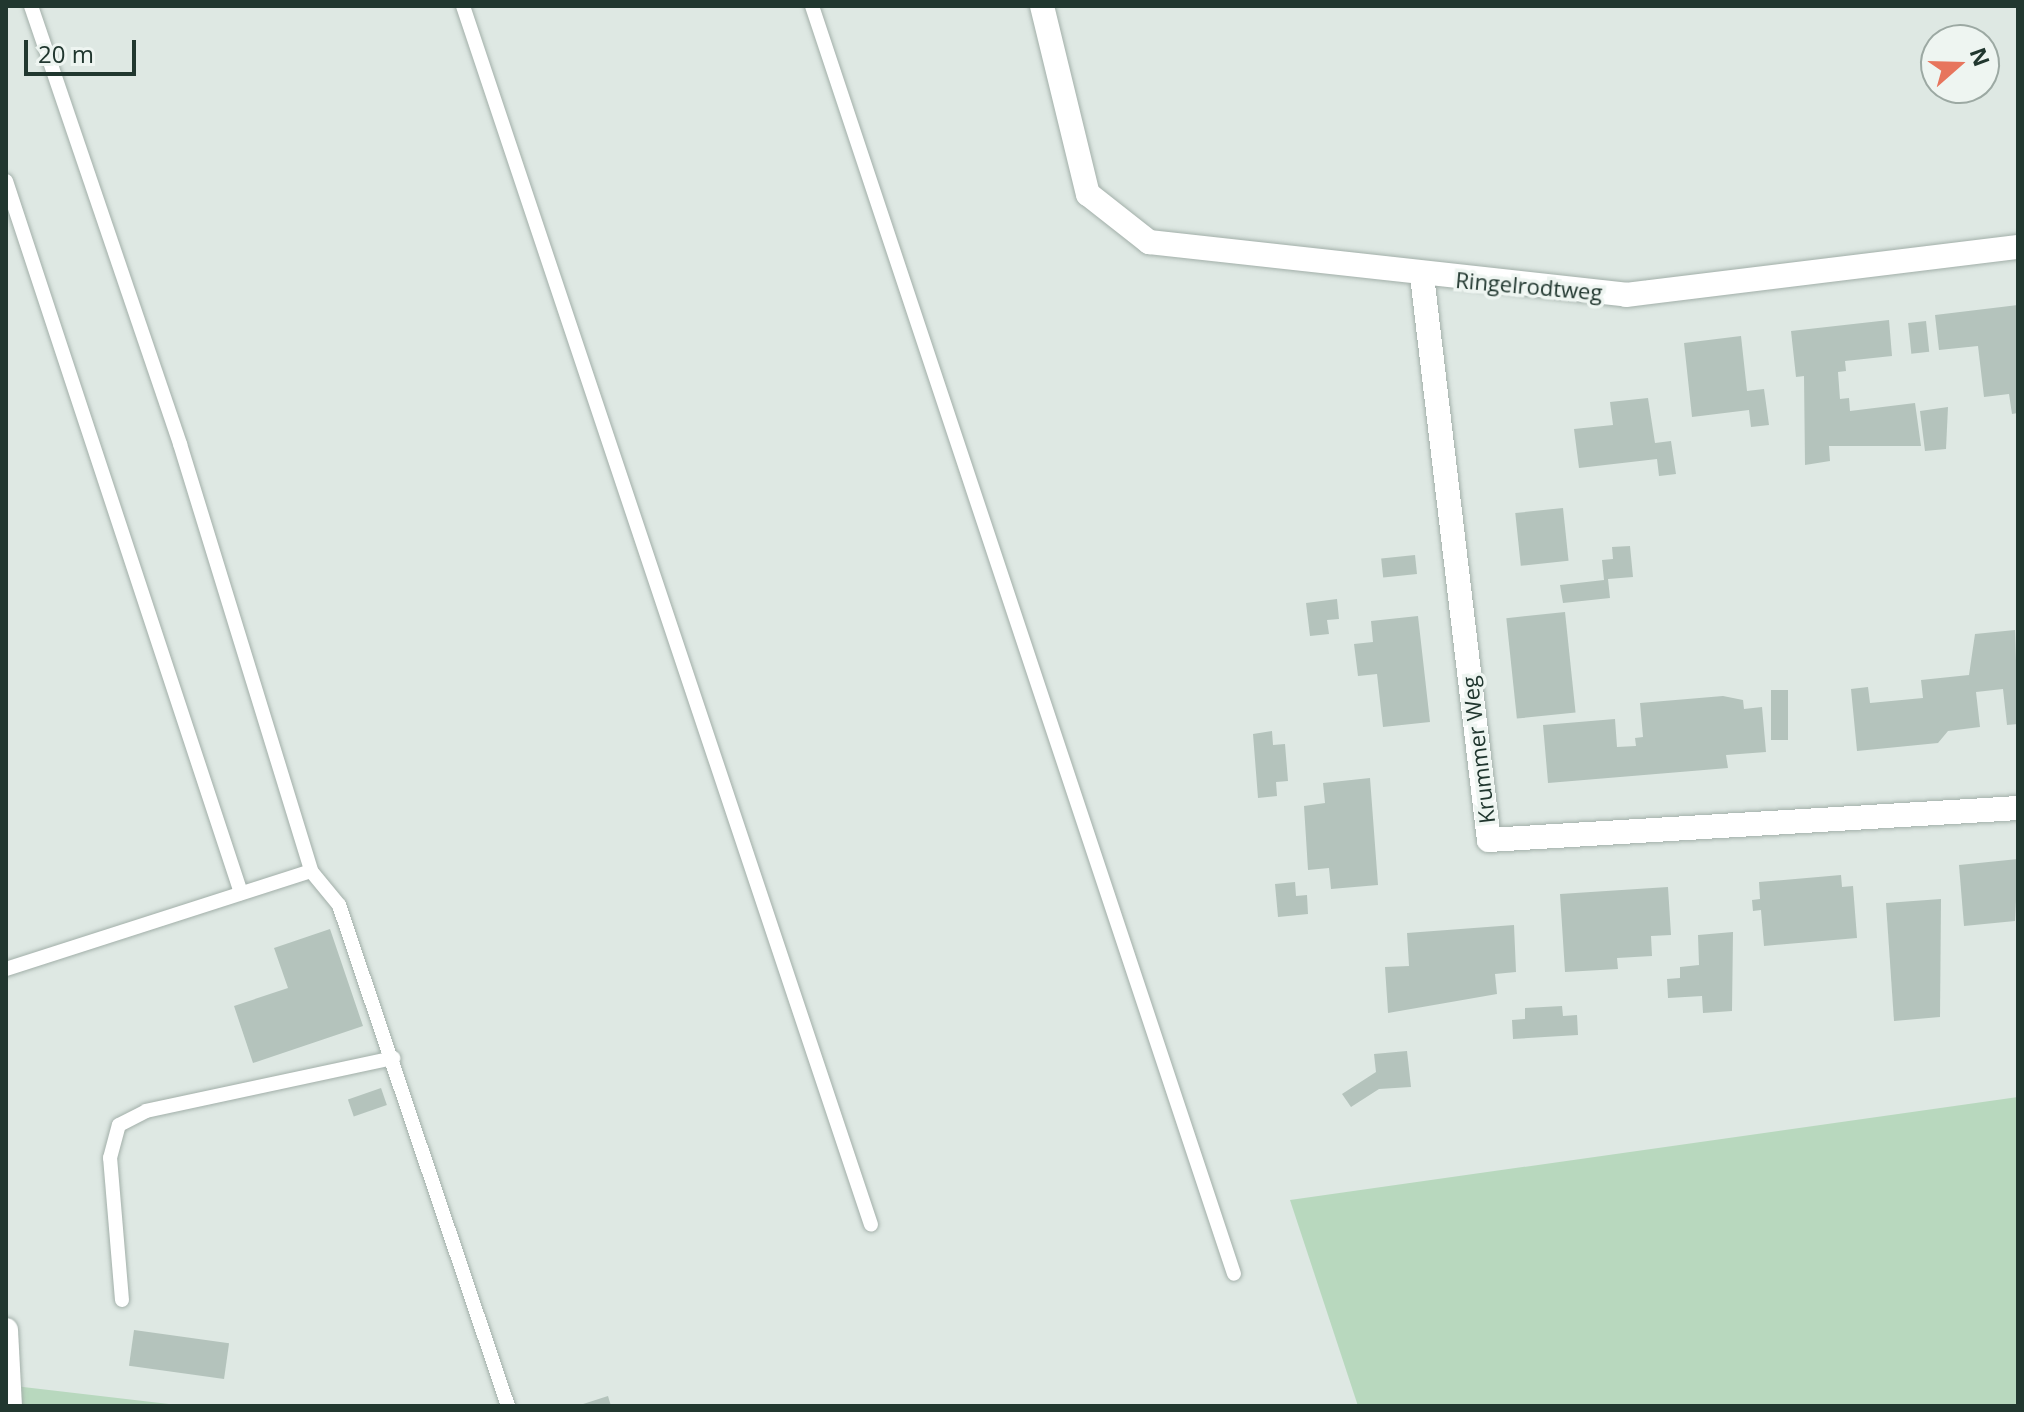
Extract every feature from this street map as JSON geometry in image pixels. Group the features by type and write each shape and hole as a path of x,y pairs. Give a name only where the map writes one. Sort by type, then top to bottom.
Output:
{"street":[{"name":"Ringelrodtweg","path":"1042,6 1088,194 1149,242 1422,276 1626,295 2018,247"},
{"name":"Krummer Weg","path":"1422,276 1489,840 2018,808"},
{"path":"6,1330 10,1406"}],"lane":[{"path":"31,6 180,444 311,871 339,905 508,1406"},
{"path":"463,6 871,1225"},
{"path":"812,6 1234,1274"},
{"path":"6,181 241,893"},
{"path":"6,969 311,871"},
{"path":"122,1300 110,1158 119,1125 146,1111 393,1058"}],"green space":[{"path":"2018,1097 2018,1406 1358,1406 1290,1200"},
{"path":"6,1385 186,1406 6,1406"}],"building":[{"path":"2018,305 2018,413 2012,414 2009,394 1984,397 1978,346 1939,350 1935,315"},
{"path":"1889,320 1892,356 1845,361 1846,371 1838,372 1840,399 1849,398 1850,411 1915,403 1921,446 1829,446 1830,461 1805,465 1804,376 1796,377 1791,331"},
{"path":"1926,321 1929,352 1911,354 1908,323"},
{"path":"1741,336 1747,391 1764,389 1769,425 1751,427 1749,410 1692,417 1684,343"},
{"path":"1648,398 1655,443 1671,441 1676,474 1659,476 1657,459 1579,468 1574,429 1613,425 1610,402"},
{"path":"1948,407 1946,449 1925,451 1920,411"},
{"path":"1563,508 1569,561 1521,566 1515,513"},
{"path":"1630,546 1633,577 1608,579 1610,598 1563,603 1560,585 1604,580 1602,560 1613,559 1612,547"},
{"path":"1415,555 1417,574 1383,577 1381,559"},
{"path":"1337,599 1339,619 1327,620 1329,634 1310,636 1306,603"},
{"path":"1565,612 1576,712 1517,719 1506,618"},
{"path":"1418,616 1430,722 1383,727 1377,674 1358,676 1354,644 1373,642 1371,621"},
{"path":"2015,630 2018,724 2007,725 2003,689 1976,692 1980,727 1948,731 1938,743 1857,751 1851,689 1868,687 1870,703 1923,698 1921,680 1969,675 1975,634"},
{"path":"1771,690 1788,690 1788,740 1771,740"},
{"path":"1723,696 1743,700 1744,709 1762,707 1766,752 1726,755 1728,768 1548,783 1543,725 1615,719 1617,747 1636,746 1635,738 1643,737 1640,703"},
{"path":"1272,731 1273,745 1285,744 1288,781 1276,782 1277,796 1258,798 1253,734"},
{"path":"1370,778 1378,885 1331,889 1329,868 1308,870 1304,806 1325,803 1323,783"},
{"path":"2018,859 2015,921 1964,926 1959,865"},
{"path":"1841,875 1842,887 1853,886 1857,938 1764,946 1761,910 1753,911 1752,900 1760,899 1759,882"},
{"path":"1295,882 1296,896 1307,895 1308,914 1278,917 1275,884"},
{"path":"1668,887 1671,935 1651,936 1652,956 1617,958 1618,969 1565,972 1560,894"},
{"path":"1941,899 1940,1017 1894,1021 1886,903"},
{"path":"1514,925 1516,972 1495,974 1497,994 1388,1013 1385,967 1409,966 1407,933"},
{"path":"330,929 363,1026 253,1063 234,1006 288,988 274,948"},
{"path":"1733,932 1732,1011 1703,1013 1702,996 1668,998 1667,979 1680,978 1680,967 1699,965 1698,935"},
{"path":"1562,1006 1563,1016 1577,1015 1578,1035 1513,1039 1512,1020 1525,1019 1525,1008"},
{"path":"1407,1051 1411,1087 1379,1089 1351,1107 1342,1094 1376,1072 1374,1054"},
{"path":"381,1088 387,1105 354,1116 348,1099"},
{"path":"134,1330 229,1343 224,1379 129,1366"},
{"path":"608,1396 611,1406 580,1406 580,1405"}]}
